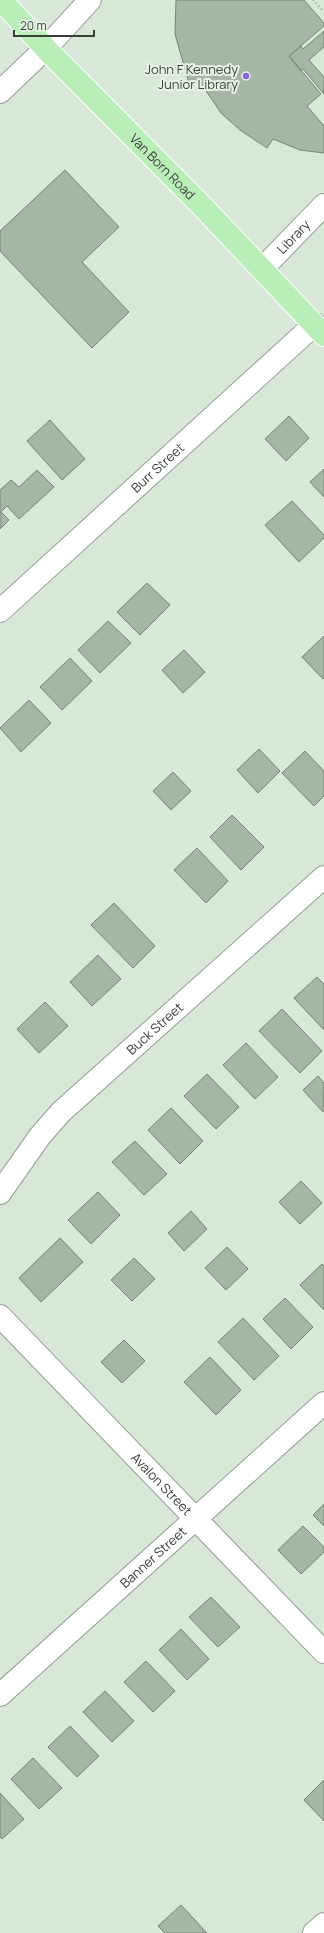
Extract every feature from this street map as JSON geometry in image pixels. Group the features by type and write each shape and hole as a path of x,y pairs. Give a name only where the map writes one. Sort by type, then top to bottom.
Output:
{"main road":[{"name":"Van Born Road","path":"1,0 319,329"}],"street":[{"path":"0,92 46,48 90,0"},
{"name":"Library","path":"262,269 324,205"},
{"name":"Burr Street","path":"0,611 319,329"},
{"name":"Buck Street","path":"0,1193 40,1136 61,1112 324,877"},
{"name":"Avalon Street","path":"0,1316 324,1652"},
{"name":"Banner Street","path":"0,1694 324,1403"},
{"path":"314,1933 324,1924"}],"path":[{"path":"313,0 324,12"}],"building":[{"name":"John F Kennedy Junior Library","path":"176,0 304,0 324,23 324,26 289,56 321,94 307,106 324,126 324,153 300,150 273,139 267,148 240,130 221,113 200,82 189,83 175,34"},
{"path":"324,31 324,47 309,60 324,77 324,94 303,69 301,71 289,56 301,46 303,49"},
{"path":"65,170 119,227 82,262 129,312 92,348 0,251 0,231"},
{"path":"289,416 309,438 286,461 265,439"},
{"path":"50,420 85,459 62,480 27,441"},
{"path":"324,469 324,497 310,482"},
{"path":"37,470 54,487 19,519 7,506 1,512 9,520 0,529 0,490 11,480 19,487"},
{"path":"292,501 324,535 324,538 299,562 265,525"},
{"path":"147,583 170,605 140,635 117,612"},
{"path":"108,621 131,643 100,673 78,650"},
{"path":"324,636 324,678 323,679 302,657"},
{"path":"184,650 205,672 183,693 162,670"},
{"path":"70,658 92,681 62,710 40,687"},
{"path":"29,700 51,723 21,752 0,728"},
{"path":"259,749 280,771 258,793 237,770"},
{"path":"305,751 324,771 324,796 314,806 282,773"},
{"path":"173,772 191,791 171,810 153,791"},
{"path":"232,815 264,847 241,870 210,837"},
{"path":"197,848 228,881 206,903 174,870"},
{"path":"114,903 155,946 133,968 91,925"},
{"path":"98,955 121,979 92,1006 70,982"},
{"path":"317,977 324,984 324,1030 294,998"},
{"path":"45,1002 68,1026 39,1053 17,1029"},
{"path":"282,1009 322,1051 300,1073 259,1031"},
{"path":"246,1043 278,1077 255,1099 223,1065"},
{"path":"207,1074 239,1107 216,1129 184,1096"},
{"path":"318,1076 324,1083 323,1112 303,1090"},
{"path":"171,1108 203,1141 180,1164 148,1130"},
{"path":"135,1141 167,1174 144,1195 112,1162"},
{"path":"301,1181 322,1203 300,1224 279,1202"},
{"path":"98,1192 120,1215 91,1244 68,1220"},
{"path":"191,1211 207,1229 184,1251 168,1233"},
{"path":"60,1238 83,1262 41,1302 19,1278"},
{"path":"227,1247 248,1269 226,1290 205,1268"},
{"path":"134,1258 155,1279 132,1301 111,1280"},
{"path":"322,1264 324,1266 324,1310 300,1285"},
{"path":"285,1298 313,1327 291,1349 263,1319"},
{"path":"243,1318 279,1356 254,1380 218,1342"},
{"path":"124,1340 145,1361 122,1383 101,1362"},
{"path":"210,1357 241,1390 216,1415 184,1382"},
{"path":"324,1504 324,1526 313,1515"},
{"path":"303,1526 324,1547 324,1552 301,1574 278,1550"},
{"path":"211,1597 240,1627 218,1647 189,1617"},
{"path":"181,1629 209,1659 187,1680 159,1650"},
{"path":"146,1661 175,1691 153,1712 124,1682"},
{"path":"105,1691 134,1721 112,1742 83,1712"},
{"path":"70,1726 99,1756 77,1777 48,1747"},
{"path":"33,1758 62,1788 39,1809 11,1779"},
{"path":"324,1780 324,1821 304,1800"},
{"path":"0,1793 24,1819 2,1839 0,1837"},
{"path":"181,1905 207,1933 165,1933 158,1926"}],"place":[{"name":"John F Kennedy Junior Library","path":"246,76"}]}
